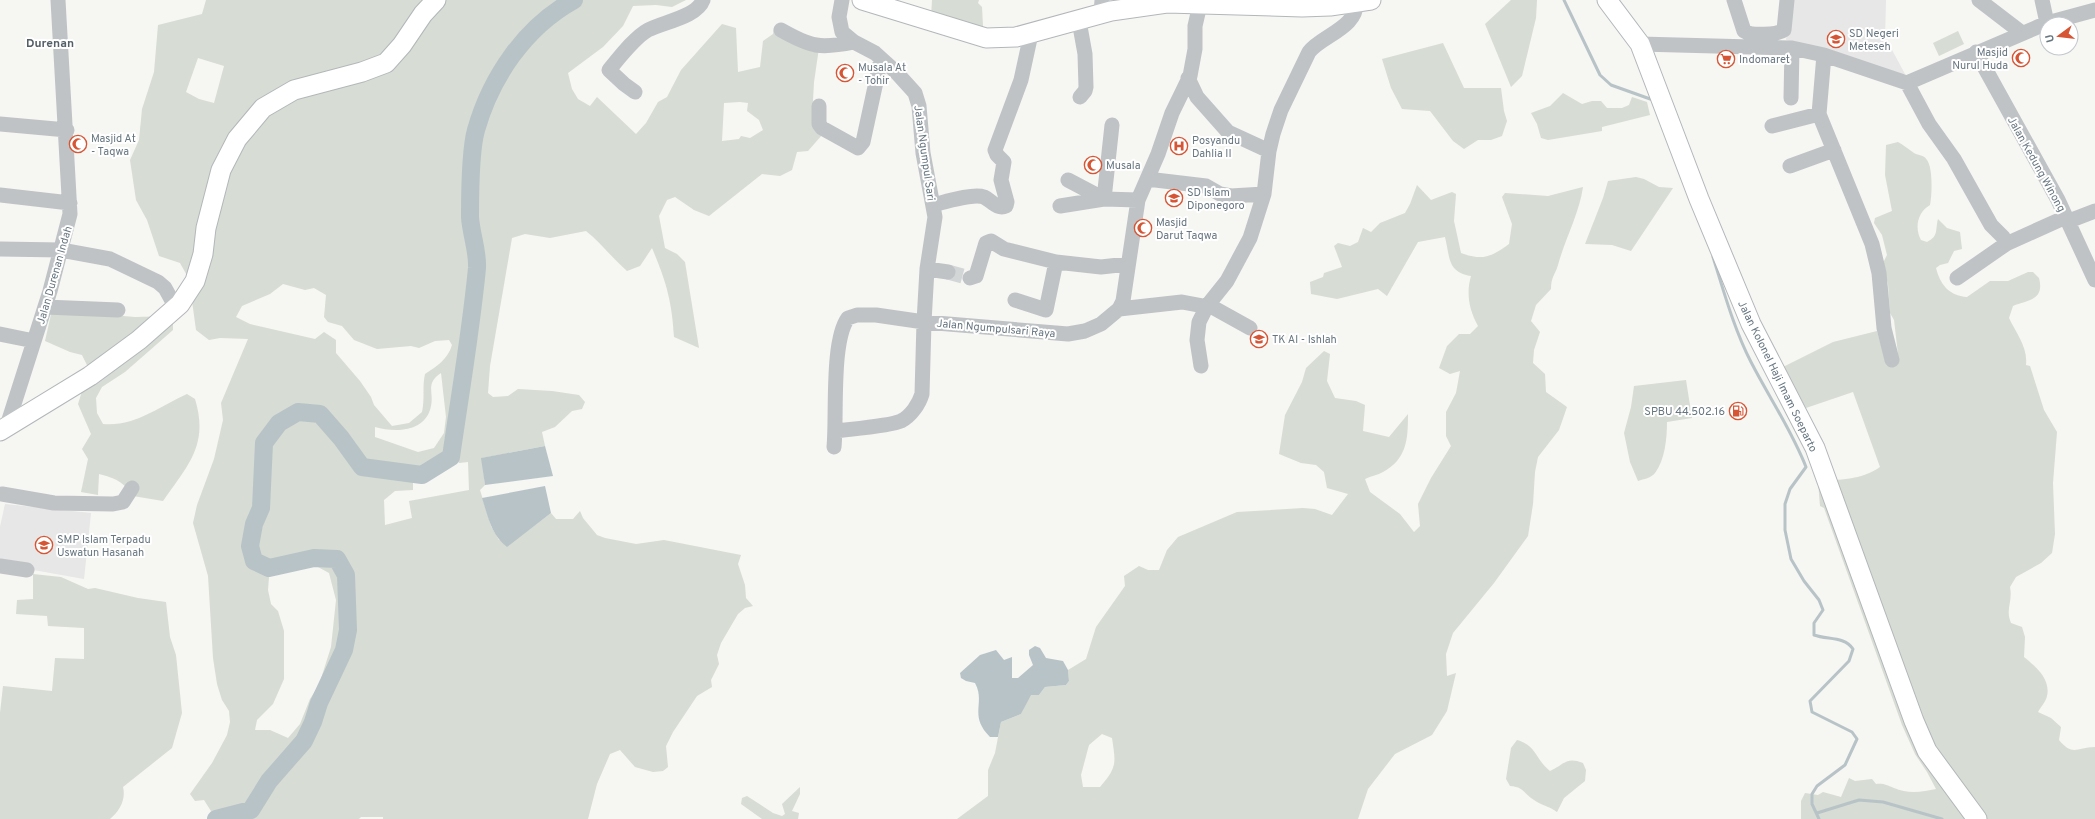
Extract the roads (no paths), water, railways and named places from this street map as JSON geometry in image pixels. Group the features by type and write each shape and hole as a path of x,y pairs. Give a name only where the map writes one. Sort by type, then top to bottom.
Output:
{"main road":[{"path":"4,428 90,376 140,340 176,308 195,281 203,254 206,228 221,170 237,139 263,108 294,90 362,72 386,63 402,45 423,14 436,0"},
{"path":"862,0 975,36 1002,38 1031,34 1079,21 1102,7 1132,8 1167,3 1201,2 1309,4 1361,1"},
{"name":"Jalan Kolonel Haji Imam Soeparto","path":"1607,0 1640,44 1699,199 1751,324 1815,448 1914,721 1927,750 1977,819"}],"street":[{"name":"Jalan Durenan Indah","path":"4,428 45,308 68,226 70,203 58,0"},
{"path":"635,92 609,70 646,31 683,16 701,6 703,0"},
{"name":"Jalan Ngumpul Sari","path":"836,431 899,421 908,416 920,403 922,394 927,269 934,232 933,205 916,93 881,59 854,42 842,32 839,26 839,17 842,0"},
{"path":"1734,0 1744,31 1747,33 1758,34 1780,33 1784,30 1787,0"},
{"path":"1978,0 2022,33"},
{"path":"2042,0 2045,16"},
{"path":"1201,366 1196,340 1199,322 1207,306 1227,281 1250,238 1264,194 1269,151 1281,110 1309,52 1314,45 1352,18 1361,1"},
{"path":"1119,309 1123,301 1138,200 1158,154 1172,113 1188,78 1194,49 1195,26 1201,2"},
{"path":"2073,16 2095,10"},
{"path":"1079,21 1085,54 1086,87 1084,93 1080,96"},
{"path":"1640,44 1792,48 1824,55 1907,83 1976,52 2039,26"},
{"path":"781,30 808,44 823,47 854,42"},
{"path":"933,205 974,196 984,197 998,206 1006,206 1007,202 1001,180 1004,162 996,155 995,150 1021,80 1031,34"},
{"path":"1790,98 1792,48"},
{"name":"Jalan Kedung Winong","path":"1976,52 2067,219 2094,279"},
{"path":"1824,55 1819,114 1872,244 1879,273 1884,328 1892,360"},
{"path":"819,106 818,124 822,128 858,148 863,142 881,59"},
{"path":"1188,78 1197,97 1228,132 1269,151"},
{"path":"1907,83 1929,124 1954,159 1991,225 2003,237 2006,244"},
{"path":"1772,126 1819,114"},
{"path":"0,124 66,130"},
{"path":"1104,199 1112,125"},
{"path":"1790,166 1834,150"},
{"path":"1147,179 1206,186 1220,194 1231,196 1264,194"},
{"path":"1068,180 1104,199"},
{"path":"0,195 70,203"},
{"path":"1060,206 1104,199 1138,200"},
{"path":"1957,278 2006,244 2067,219 2095,211"},
{"path":"970,278 976,276 986,243 991,241 1004,249 1056,262 1101,267 1128,264"},
{"path":"0,249 61,250 110,259 149,276 165,288 176,308"},
{"path":"1048,333 1046,310 1056,262"},
{"path":"927,269 948,272"},
{"path":"1015,300 1046,310"},
{"path":"1119,309 1182,302 1214,308 1250,328"},
{"path":"45,308 118,310"},
{"name":"Jalan Ngumpulsari Raya","path":"834,447 840,346 842,328 848,318 857,315 876,315 924,322 975,325 1068,334 1085,331 1101,324 1119,309"},
{"path":"0,334 34,341"},
{"path":"0,497 54,503 113,504 122,502 132,488"},
{"path":"0,566 27,570"}],"waterway":[{"path":"216,819 251,810 269,781 304,741 313,722 319,703 344,650 348,630 346,575 337,559 314,558 269,568 254,561 250,546 254,524 261,508 264,443 279,423 298,412 320,414 341,438 362,467 422,475 451,457 469,339 477,268 470,217 471,161 476,130 491,91 512,55 540,24 556,11 574,0"},
{"path":"1564,0 1600,75 1611,85 1653,100"},
{"path":"1713,257 1739,337 1758,376 1794,440 1806,467 1790,489 1785,504 1785,530 1791,559 1804,581 1819,600 1823,610 1814,623 1814,635 1840,640 1845,642 1853,649 1849,661 1810,701 1812,712 1852,732 1857,739 1845,765 1817,786 1812,794 1812,804 1819,819"},
{"path":"1817,813 1859,800 1883,802 1942,819"},
{"path":"245,812 248,819"}],"tunnel":[{"path":"948,272 970,278"}],"place":[{"name":"SD Negeri Meteseh","path":"1836,39"},
{"name":"Masjid Nurul Huda","path":"2021,58"},
{"name":"Indomaret","path":"1726,59"},
{"name":"Musala At - Tohir","path":"845,73"},
{"name":"Masjid At - Taqwa","path":"78,144"},
{"name":"Posyandu Dahlia II","path":"1179,146"},
{"name":"Musala","path":"1093,165"},
{"name":"SD Islam Diponegoro","path":"1174,198"},
{"name":"Masjid Darut Taqwa","path":"1143,228"},
{"name":"TK Al - Ishlah","path":"1259,339"},
{"name":"SPBU 44.502.16","path":"1738,411"},
{"name":"SMP Islam Terpadu Uswatun Hasanah","path":"44,545"}],"district":[{"name":"Durenan","path":"50,43"}]}
